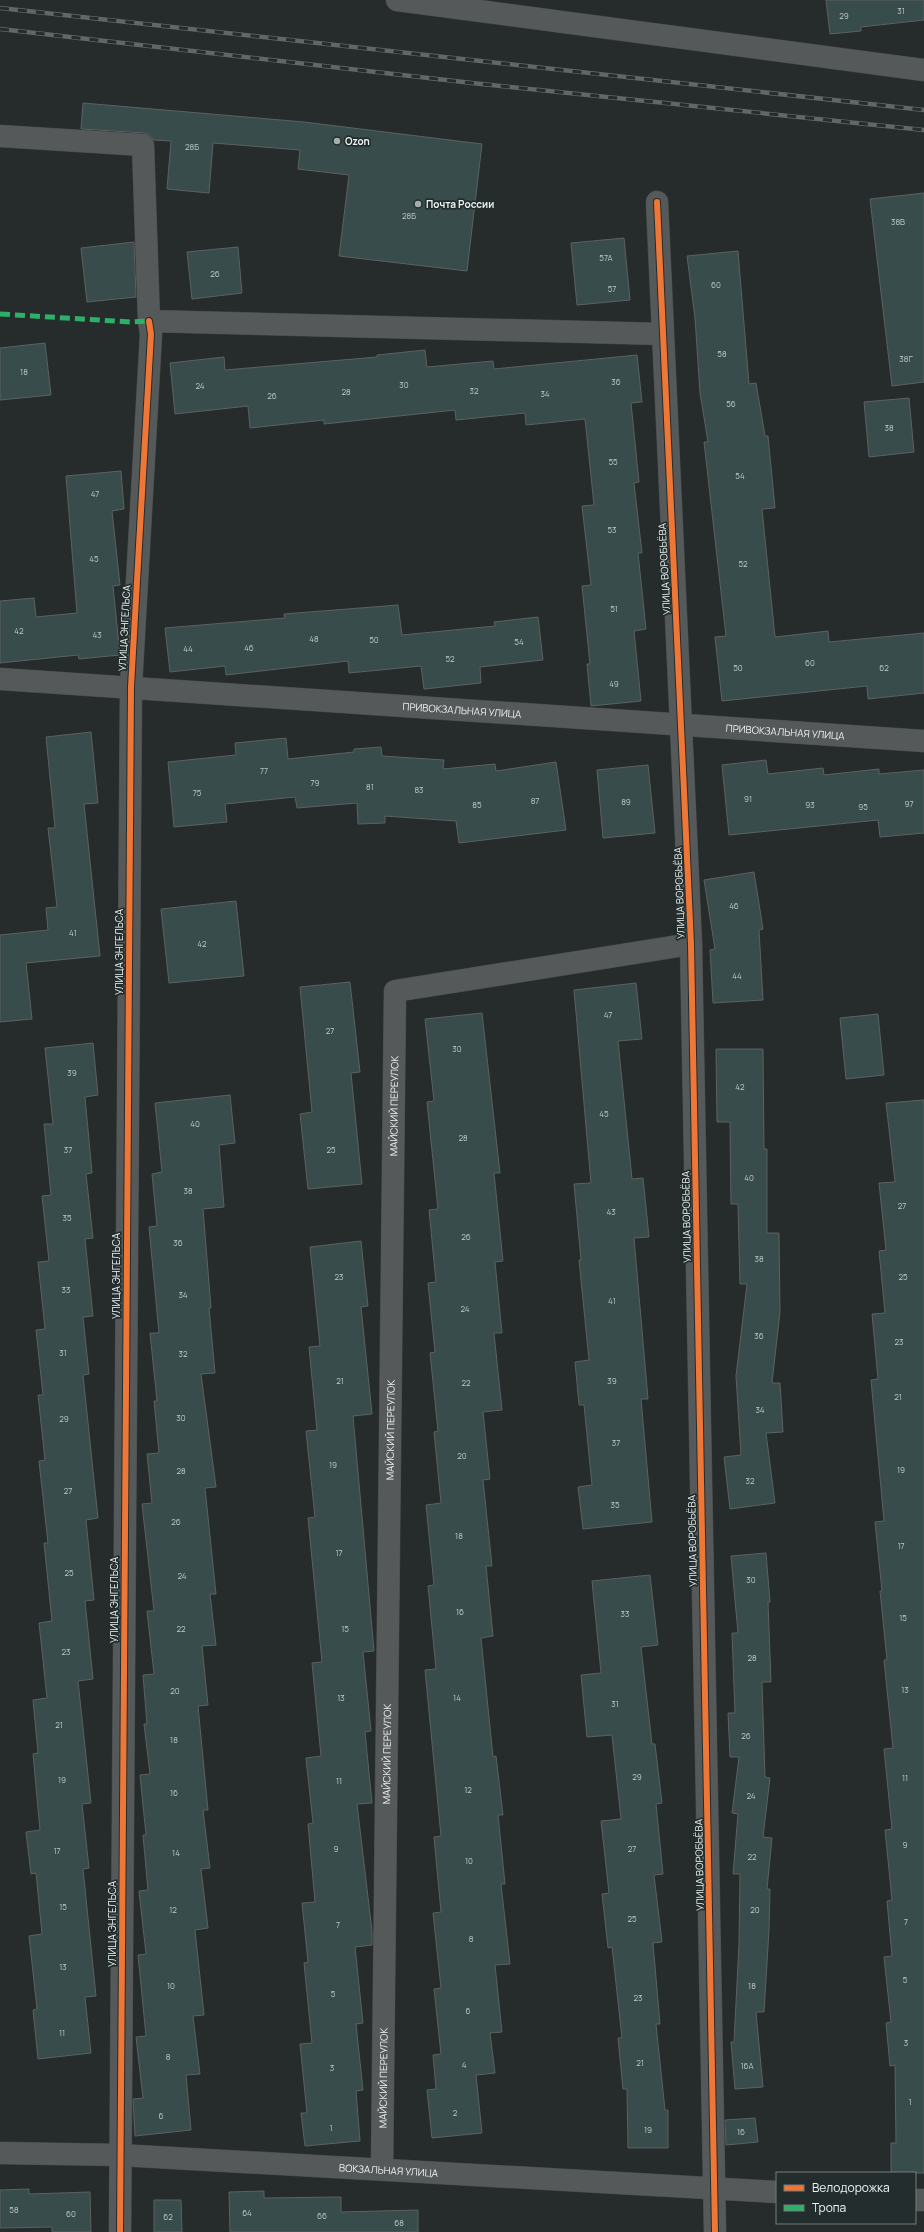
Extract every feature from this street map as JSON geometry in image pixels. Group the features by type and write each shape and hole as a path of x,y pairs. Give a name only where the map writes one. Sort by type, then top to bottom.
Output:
{"street":[{"path":"397,0 924,70"},
{"name":"УЛИЦА ЭНГЕЛЬСА","path":"0,136 143,145 149,321 151,334 131,687 120,2232"},
{"name":"УЛИЦА ВОРОБЬЁВА","path":"656,202 682,726 691,944 715,2232"},
{"path":"149,321 662,334"},
{"name":"ПРИВОКЗАЛЬНАЯ УЛИЦА","path":"0,679 682,726 924,741"},
{"name":"МАЙСКИЙ ПЕРЕУЛОК","path":"382,2169 395,990 691,944"},
{"name":"ВОКЗАЛЬНАЯ УЛИЦА","path":"0,2152 120,2155 776,2192"}],"building":[{"path":"826,0 924,0 924,20 861,27 861,31 830,34"},
{"path":"83,103 304,122 482,144 467,271 339,256 349,175 298,169 300,150 213,143 209,193 167,189 171,141 154,140 150,135 144,133 81,129"},
{"path":"924,193 924,382 892,386 870,199"},
{"path":"624,238 630,300 577,305 571,243"},
{"path":"134,242 136,297 87,302 81,248"},
{"path":"238,247 242,293 192,299 187,252"},
{"path":"738,251 749,384 756,383 765,436 768,436 775,508 762,509 775,637 828,631 829,642 924,633 924,693 868,699 867,686 722,701 715,637 726,636 704,442 708,442 700,393 695,318 687,256"},
{"path":"45,343 51,395 0,400 0,348"},
{"path":"425,350 427,367 493,361 494,369 637,355 642,402 631,403 639,482 634,483 642,553 638,553 646,629 634,631 641,701 591,706 587,664 590,664 582,586 591,585 582,506 594,505 585,419 526,425 525,413 456,420 455,410 324,424 324,420 250,428 248,406 175,414 170,363 224,357 225,370 377,357 377,355"},
{"path":"909,398 914,452 869,457 864,402"},
{"path":"121,471 124,509 112,511 120,585 113,586 120,655 79,659 78,655 0,663 0,601 34,598 36,617 77,613 66,476"},
{"path":"398,605 402,635 495,626 494,622 538,617 543,660 480,667 481,683 424,689 421,666 349,673 348,661 226,675 225,666 170,672 165,628 285,618 284,614"},
{"path":"91,732 98,803 84,804 100,956 26,963 32,1019 0,1022 0,935 48,930 46,908 57,907 48,828 55,828 46,737"},
{"path":"286,738 288,759 354,752 354,749 381,747 382,756 444,760 443,769 495,764 496,771 556,762 566,830 459,843 456,821 385,816 385,823 358,824 357,803 297,808 295,797 225,804 227,822 174,827 168,762 236,755 235,743"},
{"path":"766,760 768,774 823,768 824,775 879,769 879,774 924,770 924,833 880,837 878,820 729,835 722,765"},
{"path":"648,765 655,833 603,838 597,770"},
{"path":"754,872 763,929 759,930 763,1000 713,1003 710,950 715,949 704,880"},
{"path":"236,901 244,976 169,983 161,909"},
{"path":"350,982 360,1072 351,1073 362,1184 308,1189 300,1114 312,1112 300,987"},
{"path":"636,983 642,1039 618,1041 632,1179 643,1178 649,1237 634,1238 648,1399 641,1399 652,1522 583,1529 578,1487 592,1485 584,1405 579,1405 575,1362 589,1360 579,1260 581,1260 574,1184 591,1183 574,990"},
{"path":"482,1013 500,1173 494,1173 503,1261 495,1262 502,1333 494,1333 502,1410 483,1412 490,1479 483,1480 492,1566 486,1566 493,1636 481,1638 493,1757 496,1756 503,1815 498,1815 505,1884 501,1884 510,1964 495,1965 502,2032 490,2033 495,2073 476,2075 482,2133 432,2138 427,2090 436,2089 433,2055 441,2054 434,1989 441,1988 433,1913 441,1912 434,1837 441,1836 425,1670 436,1669 428,1586 434,1585 426,1505 441,1503 434,1432 438,1431 430,1353 435,1352 428,1283 436,1282 429,1210 438,1209 427,1102 434,1101 425,1019"},
{"path":"878,1014 884,1075 846,1079 840,1018"},
{"path":"93,1043 98,1095 85,1097 92,1173 86,1174 93,1238 85,1239 93,1316 83,1317 89,1374 83,1375 98,1518 86,1520 94,1600 85,1601 93,1679 78,1681 91,1803 82,1804 89,1868 83,1869 96,1996 85,1997 91,2053 38,2059 33,2010 37,2009 29,1936 42,1934 36,1873 31,1874 26,1832 40,1830 33,1754 38,1753 33,1700 47,1698 39,1623 52,1621 44,1543 48,1543 39,1461 45,1460 38,1395 43,1395 36,1330 45,1329 38,1262 49,1261 42,1196 51,1195 44,1124 53,1124 45,1048"},
{"path":"716,1049 763,1049 764,1149 767,1149 767,1233 779,1233 780,1312 772,1383 780,1383 783,1432 766,1433 775,1503 730,1509 724,1457 741,1455 736,1376 747,1284 740,1284 738,1204 731,1204 730,1122 717,1122"},
{"path":"230,1095 235,1143 219,1145 224,1207 203,1209 211,1308 209,1308 215,1373 201,1374 216,1487 205,1488 216,1594 210,1594 216,1645 202,1646 208,1705 198,1706 208,1810 203,1810 210,1868 201,1869 208,1928 195,1930 204,2015 193,2016 200,2074 186,2075 191,2130 135,2136 133,2099 143,2098 136,2037 146,2036 138,1955 146,1954 139,1891 148,1890 143,1835 146,1835 140,1775 150,1774 144,1724 147,1724 143,1675 154,1674 147,1611 154,1611 142,1504 152,1503 147,1454 159,1453 154,1401 157,1401 150,1333 159,1333 149,1227 157,1226 152,1174 162,1172 155,1103"},
{"path":"924,1100 924,2173 891,2172 891,2143 896,2143 895,2065 890,2066 886,2023 891,2022 884,1957 892,1956 887,1901 892,1900 885,1830 892,1829 884,1749 893,1748 884,1660 887,1660 875,1522 884,1521 871,1380 878,1379 872,1314 885,1313 879,1251 886,1250 879,1183 895,1182 886,1103"},
{"path":"361,1241 368,1306 361,1307 372,1414 353,1416 374,1651 363,1652 371,1731 365,1732 372,1803 357,1804 372,1931 372,1945 355,1947 363,2023 356,2024 363,2090 356,2091 360,2141 305,2146 301,2113 307,2113 300,2044 312,2043 304,1963 308,1962 302,1903 315,1902 308,1824 313,1823 306,1758 321,1756 312,1663 322,1662 308,1518 315,1517 306,1431 317,1430 309,1347 320,1346 310,1247"},
{"path":"766,1553 770,1602 768,1602 771,1682 762,1682 765,1777 770,1778 763,1837 772,1838 767,1889 770,1889 764,2012 756,2012 763,2087 735,2089 731,2042 734,2042 739,1944 740,1874 733,1874 738,1814 732,1813 739,1757 730,1757 728,1713 735,1713 732,1633 738,1633 731,1556"},
{"path":"650,1575 658,1645 641,1647 652,1744 655,1744 662,1803 656,1804 663,1874 654,1875 662,1942 653,1943 660,2024 656,2024 665,2110 668,2110 668,2148 628,2148 627,2089 623,2089 618,2038 622,2038 612,1947 608,1948 602,1894 609,1893 601,1821 621,1819 612,1735 587,1737 581,1675 601,1673 592,1581"},
{"path":"755,2118 758,2142 726,2145 725,2120"},
{"path":"29,2189 29,2194 90,2192 91,2232 52,2232 52,2227 0,2228 0,2190"},
{"path":"264,2191 264,2198 341,2197 341,2212 418,2210 418,2232 230,2232 229,2192"},
{"path":"154,2200 181,2200 182,2232 154,2232"}],"railway":[{"path":"0,8 924,110"},
{"path":"0,29 472,83 924,130"}],"marked path":[{"path":"0,314 131,322 149,321"}],"cycle path":[{"path":"657,202 691,944 715,2232"},
{"path":"120,2232 131,687 151,334 149,321"}],"place":[{"name":"Ozon","path":"337,141"},
{"name":"Почта России","path":"418,204"}]}
